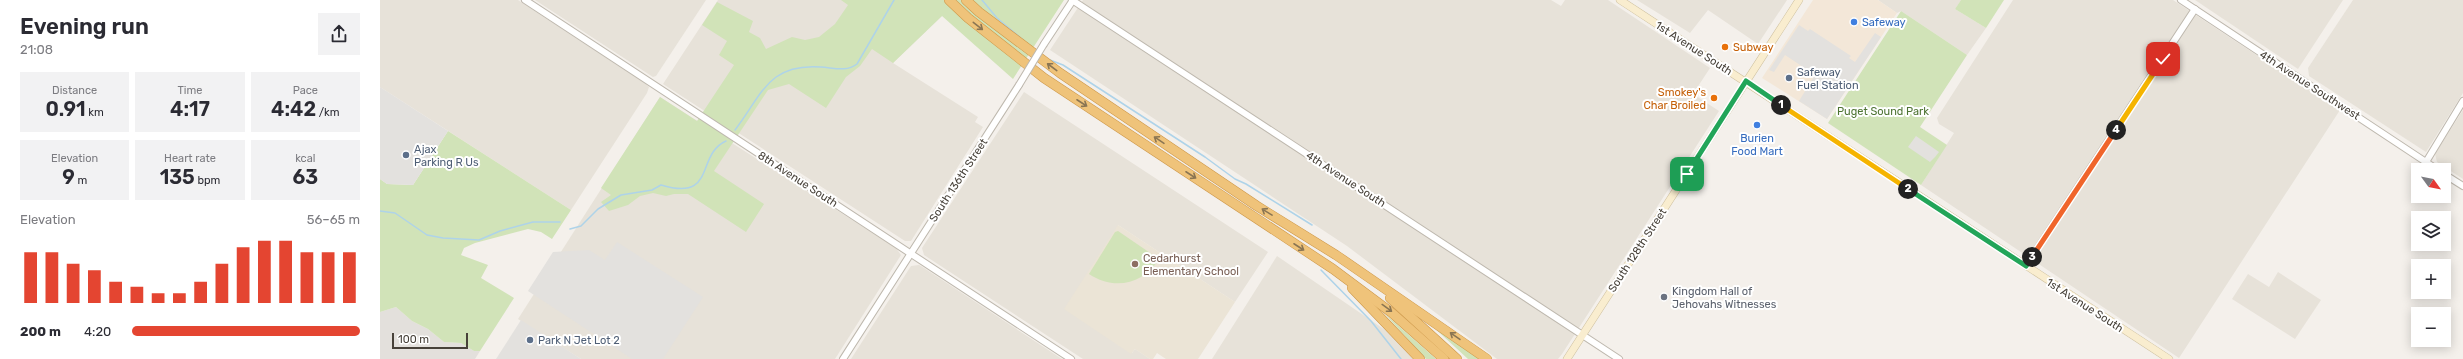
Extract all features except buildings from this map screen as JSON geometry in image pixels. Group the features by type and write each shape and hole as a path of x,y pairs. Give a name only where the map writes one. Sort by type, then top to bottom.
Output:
{"highway":[{"path":"949,0 968,18 1044,78 1333,269 1392,312 1444,359"},
{"path":"966,0 978,12 1060,73 1258,206 1336,255 1487,359"},
{"path":"1336,255 1398,305 1457,359"},
{"path":"1333,269 1420,359"}],"main road":[{"name":"1st Avenue South","path":"1620,0 2169,359"},
{"name":"South 128th Street","path":"1568,359 1799,0"}],"street":[{"name":"8th Avenue South","path":"525,0 1071,359"},
{"name":"South 136th Street","path":"843,359 1073,0"},
{"name":"4th Avenue South","path":"1073,0 1620,359"},
{"name":"4th Avenue Southwest","path":"2181,0 2426,162"},
{"path":"2026,266 2196,10"},
{"path":"2426,162 2463,101"},
{"path":"2451,178 2463,186"}],"shaded area":[{"path":"380,0 518,0 649,87 647,93 571,210 380,87"},
{"path":"535,0 706,0 656,76 653,77"},
{"path":"718,0 925,0 942,16 893,63 978,117 975,122 983,127 911,241 905,241 663,84"},
{"path":"1083,0 1551,0 1561,6 1565,0 1608,0 1710,68 1693,94 1719,111 1558,359 1497,359 1347,246 1050,50"},
{"path":"1637,0 1787,0 1758,44 1708,10 1690,33"},
{"path":"1813,0 1878,0 1897,13 1827,119 1762,78"},
{"path":"1878,0 1961,0 1955,9 1986,28 1967,55 1901,11 1897,13"},
{"path":"2013,0 2173,0 2340,110 2179,358 1921,185 1954,133 1939,124 1937,118"},
{"path":"2195,0 2343,0 2298,69"},
{"path":"2353,0 2463,0 2463,93 2426,152 2309,76 2308,68"},
{"path":"1799,25 1808,31 1810,29 1851,56 1849,58 1855,62 1875,33 1881,37 1827,119 1799,101 1815,75 1785,55 1774,72 1769,70"},
{"name":"Ajax Parking R Us","path":"380,87 448,131 413,185 387,184 380,179"},
{"path":"1024,92 1268,252 1235,302 1118,225 1132,353 1135,349 1150,359 1083,359 924,255 922,248"},
{"path":"660,97 896,248 901,255 835,359 581,359 518,319"},
{"path":"2463,110 2463,179 2451,171 2451,163 2437,162 2435,154"},
{"path":"1916,136 1939,152 1930,162 1908,147"},
{"name":"Cedarhurst Elementary School","path":"1118,225 1235,302 1198,359 1166,359 1157,353 1153,359 1150,359 1135,349 1131,354 1064,309"},
{"path":"617,242 703,297 663,359 632,359 528,291 553,252 589,250 605,260"},
{"path":"1277,256 1391,334 1414,359 1212,359"},
{"path":"919,265 1062,359 851,359 911,266"},
{"path":"2278,272 2321,300 2295,339 2232,299 2248,274 2269,287"},
{"path":"396,307 412,321 428,329 444,342 461,343 474,351 480,351 475,359 380,359 380,312"},
{"name":"Park N Jet Lot 2","path":"521,320 581,359 496,359"}],"green space":[{"path":"841,0 1064,0 1013,79 942,16 893,63 872,49 860,66 846,77 826,108 789,84 768,90 714,171 764,204 746,232 688,194 674,194 666,196 653,193 640,196 628,205 609,211 601,202 611,195 601,188 660,97 697,121 734,65 719,55 727,41 702,25 717,2 753,21 749,32 760,38 766,49 792,37 805,40 819,37 835,24 848,5"},
{"path":"1961,0 2004,0 1986,28 1955,9"},
{"name":"Puget Sound Park","path":"1901,11 1967,55 1920,127 1947,145 1921,185 1828,123"},
{"path":"448,131 571,210 552,239 541,232 528,229 475,243 464,248 461,255 488,265 481,278 514,298 480,351 474,351 461,343 444,342 428,329 412,321 396,307 380,312 380,179 387,184 413,185"},
{"path":"1118,231 1159,259 1153,268 1137,279 1118,283 1108,282 1089,274 1115,232"},
{"path":"1384,313 1436,359 1426,359"},
{"path":"1429,323 1479,359 1468,359"}],"waterway":[{"path":"735,130 768,84 789,70 803,67 844,69 857,64 894,0"},
{"path":"982,0 997,18 1023,40"},
{"path":"1050,60 1063,65 1205,157 1235,179 1246,184 1312,225"},
{"path":"570,229 581,226 598,209 621,195 652,190 661,185 679,189 690,187 698,182 703,175 711,156 717,148 726,141"},
{"path":"380,211 395,213 427,235 443,238 479,240 500,231 533,222 560,222"},
{"path":"1321,270 1371,321 1401,359"}],"place":[{"name":"Safeway","path":"1854,22"},
{"name":"Subway","path":"1725,47"},
{"name":"Safeway Fuel Station","path":"1789,78"},
{"name":"Smokey's Char Broiled","path":"1714,98"},
{"name":"Burien Food Mart","path":"1757,125"},
{"name":"Ajax Parking R Us","path":"406,155"},
{"name":"Cedarhurst Elementary School","path":"1135,264"},
{"name":"Kingdom Hall of Jehovahs Witnesses","path":"1664,297"},
{"name":"Park N Jet Lot 2","path":"530,340"}],"route":[{"path":"1687,174 1746,81 2026,266 2163,59"}]}
